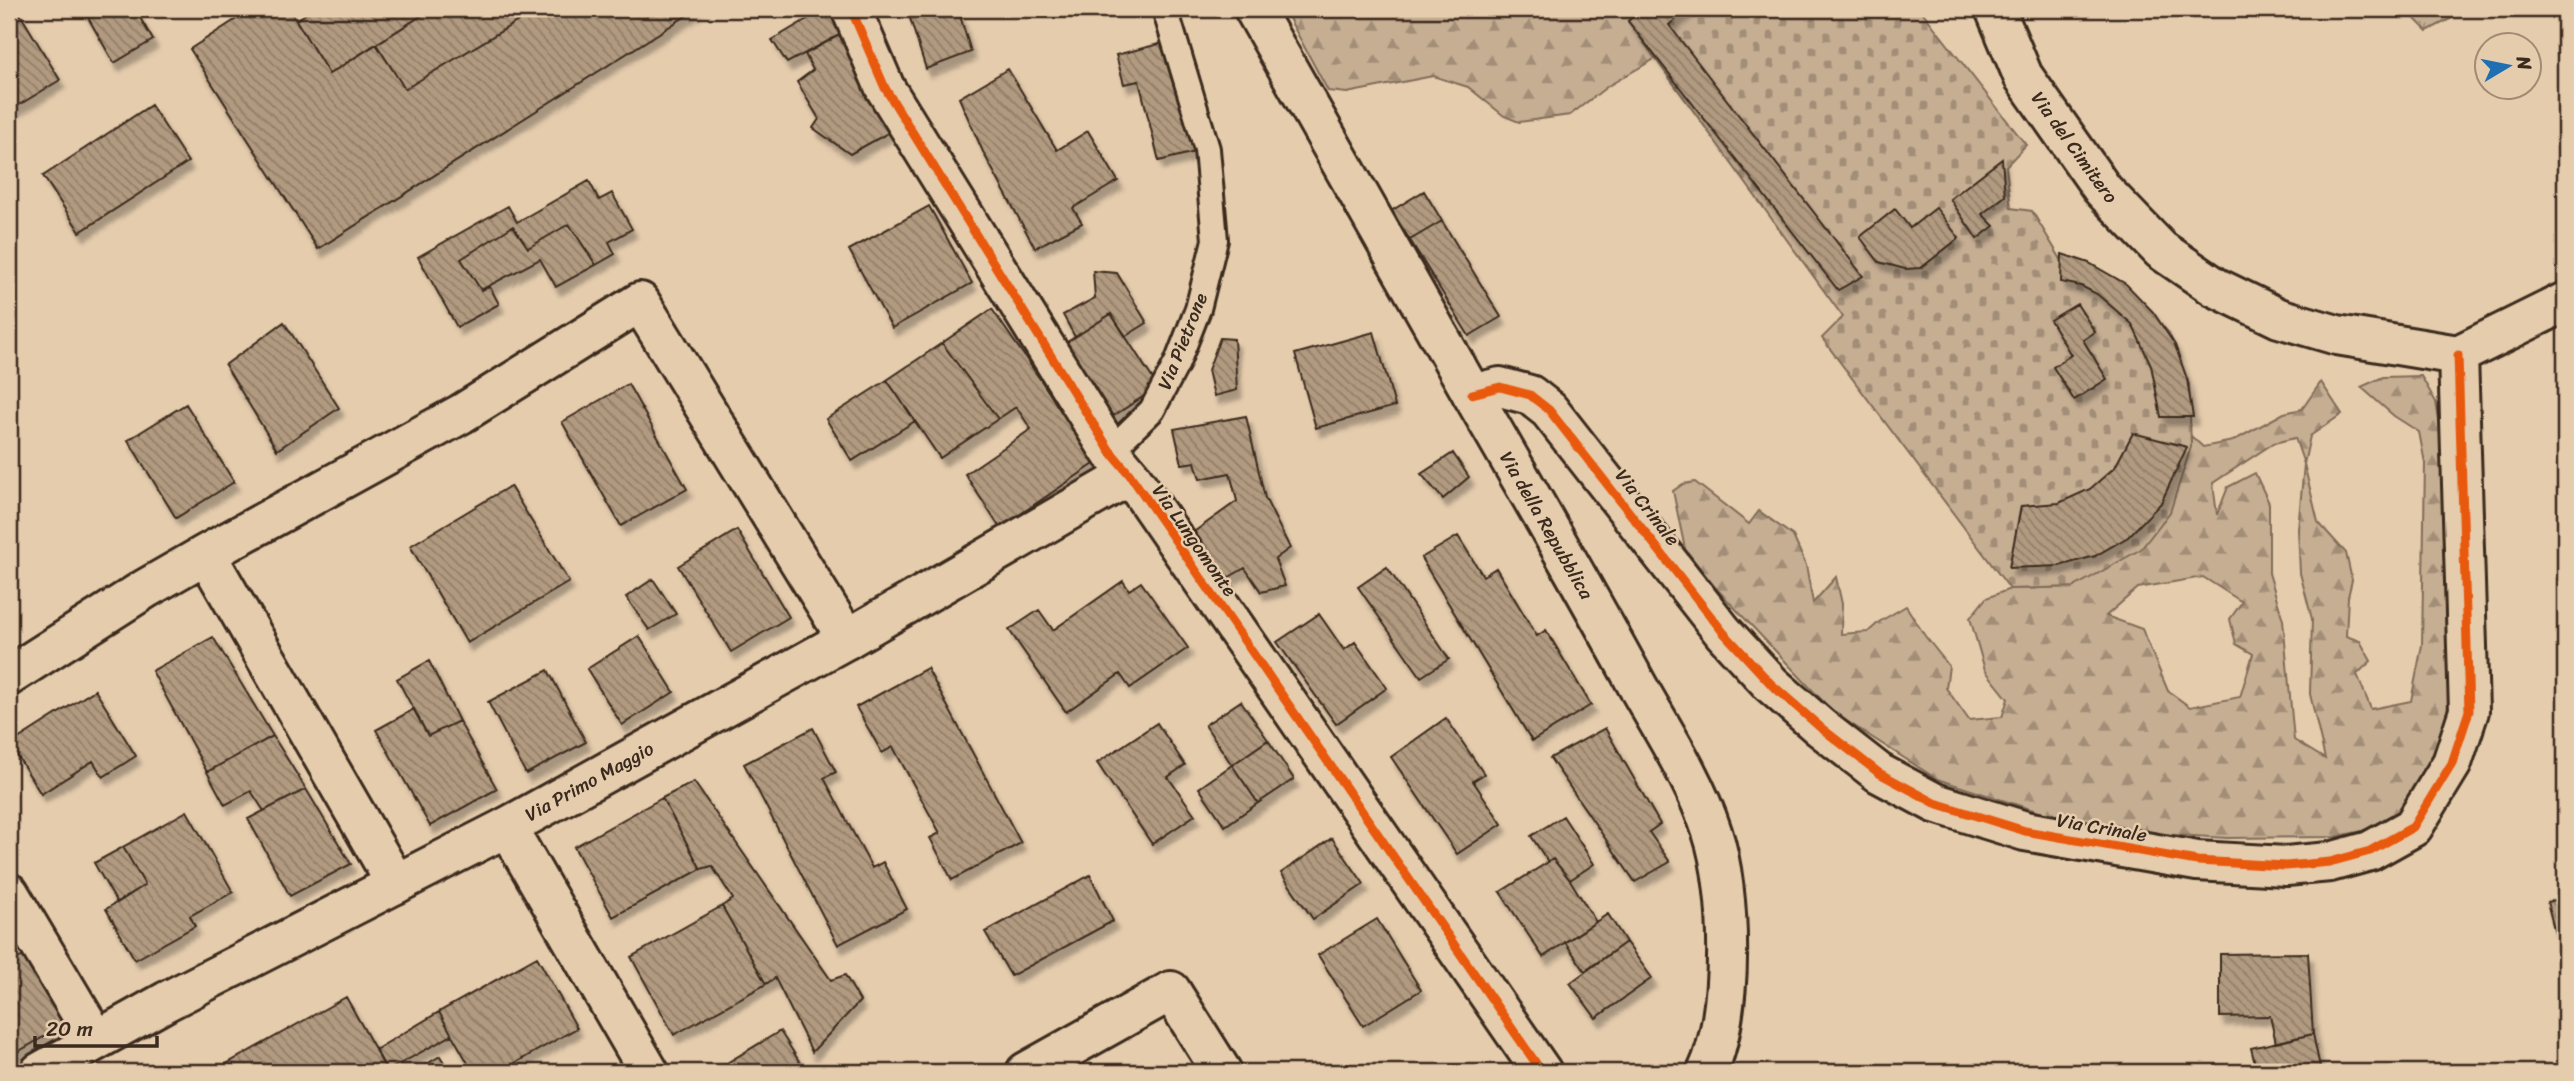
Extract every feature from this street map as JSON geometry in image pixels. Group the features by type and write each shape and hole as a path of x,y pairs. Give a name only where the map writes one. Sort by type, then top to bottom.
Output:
{"street":[{"name":"Via Lungomonte","path":"852,9 886,88 1119,463 1542,1072"},
{"name":"Via della Repubblica","path":"1254,9 1698,794 1722,865 1727,970 1719,1036 1707,1072"},
{"name":"Via del Cimitero","path":"1995,9 2023,76 2103,190 2161,250 2215,287 2279,318 2337,335 2458,355"},
{"path":"9,676 145,589 461,414 639,302 846,639"},
{"path":"2458,355 2565,303"},
{"name":"Via Crinale","path":"1472,394 1500,387 1530,396 1549,410 1731,640 1771,684 1879,773 1935,803 2025,831 2197,861 2286,866 2330,862 2370,851 2413,827 2452,763 2469,711 2458,355"},
{"name":"Via Primo Maggio","path":"40,1072 96,1039 507,827 846,639 1119,463"},
{"path":"206,554 396,884"},
{"path":"507,827 649,1072"},
{"path":"9,893 96,1039"},
{"path":"1026,1072 1171,991 1222,1072"}],"lane":[{"name":"Via Pietrone","path":"1119,463 1177,363 1198,309 1214,240 1207,149 1165,9"}],"green space":[{"path":"1284,9 1642,9 1628,22 1656,58 1608,86 1570,115 1519,122 1504,116 1468,87 1433,76 1347,93 1328,91"},
{"path":"1642,9 1920,9 2026,145 2006,166 2011,208 2032,211 2062,261 2091,266 2126,287 2169,333 2189,384 2191,447 2170,512 2141,549 2074,587 2010,589 1822,338 1843,317 1628,21"},
{"path":"2405,9 2455,9 2452,18 2427,31"},
{"path":"2421,376 2436,402 2444,450 2450,694 2442,742 2395,817 2362,831 2334,837 2227,838 2143,833 2052,816 1937,779 1834,713 1715,587 1685,549 1673,491 1683,484 1695,482 1749,524 1759,511 1793,536 1806,565 1813,603 1836,577 1842,604 1841,634 1868,632 1906,606 1949,666 1946,688 1969,720 2002,717 2008,699 1985,670 1970,618 1986,598 2010,589 2075,587 2191,447 2191,436 2203,447 2233,441 2284,413 2302,409 2321,382 2342,414 2310,436 2304,464 2318,522 2346,553 2352,580 2348,597 2346,636 2360,641 2371,661 2357,674 2371,709 2411,701 2422,645 2425,463 2419,432 2394,416 2361,387 2383,377","holes":["2295,438 2304,464 2298,529 2300,573 2312,619 2310,694 2325,759 2294,740 2283,620 2269,573 2269,503 2255,473 2228,487 2217,515 2213,483 2274,443","2203,577 2242,602 2230,619 2236,644 2253,654 2240,697 2190,707 2168,691 2142,629 2106,616 2138,588"]}],"building":[{"path":"9,9 17,9 60,80 9,111"},
{"path":"83,9 135,9 153,40 114,63"},
{"path":"252,9 289,9 329,74 376,44 405,89 538,9 697,9 318,249 190,49"},
{"path":"314,9 432,9 329,74 296,20"},
{"path":"432,9 538,9 405,89 376,44"},
{"path":"824,9 837,9 843,33 787,63 772,40"},
{"path":"907,9 958,9 971,52 926,69"},
{"path":"1642,9 1688,9 1669,25 1863,276 1838,290 1628,21"},
{"path":"843,33 888,133 850,154 813,128 819,119 797,82 813,70 805,54"},
{"path":"1167,42 1195,152 1159,161 1139,81 1124,84 1116,55"},
{"path":"1008,69 1057,150 1088,131 1118,181 1073,208 1082,223 1035,248 984,154 959,98"},
{"path":"151,105 188,162 80,232 43,176"},
{"path":"2002,159 2005,196 1982,214 1994,226 1977,239 1950,199"},
{"path":"589,181 599,200 612,193 632,229 609,242 615,254 596,265 569,224 528,248 513,226 461,259 481,290 490,287 499,304 457,327 418,257 508,206 517,222"},
{"path":"1424,191 1442,221 1410,240 1391,211"},
{"path":"929,206 972,283 892,328 849,250"},
{"path":"1936,208 1959,238 1921,268 1905,269 1879,262 1860,237 1895,209 1910,228"},
{"path":"1442,221 1501,317 1469,336 1410,240"},
{"path":"569,224 596,265 556,287 540,259 481,290 461,259 513,226 528,248"},
{"path":"2062,254 2089,263 2126,284 2153,312 2175,345 2187,379 2193,417 2161,417 2151,365 2132,324 2097,294 2081,286 2061,282"},
{"path":"1093,271 1117,273 1147,323 1126,336 1111,314 1075,337 1063,315 1095,298"},
{"path":"2077,304 2095,332 2083,340 2107,379 2074,400 2053,367 2071,355 2050,320"},
{"path":"992,309 1097,462 1000,528 965,474 1031,429 1016,407 998,419 942,343"},
{"path":"1111,314 1158,387 1110,418 1064,344"},
{"path":"284,322 339,408 277,450 225,365"},
{"path":"1374,332 1395,406 1316,428 1295,354"},
{"path":"1220,338 1234,339 1237,390 1214,396 1208,370"},
{"path":"942,343 998,419 940,458 887,380"},
{"path":"887,380 915,421 852,461 826,419"},
{"path":"628,384 687,489 621,526 562,422"},
{"path":"186,404 234,482 176,518 128,440"},
{"path":"1246,416 1265,498 1290,548 1275,559 1285,586 1261,592 1245,568 1224,580 1191,534 1237,501 1230,473 1200,479 1195,462 1182,464 1174,429"},
{"path":"2133,433 2187,447 2161,503 2128,537 2095,556 2059,566 2009,568 2021,506 2059,503 2090,489 2115,467"},
{"path":"1453,453 1469,477 1443,499 1421,474"},
{"path":"510,486 569,582 467,643 410,546"},
{"path":"737,530 789,617 731,652 678,566"},
{"path":"1458,536 1483,576 1496,568 1537,636 1546,630 1591,705 1532,741 1421,558"},
{"path":"1387,567 1449,659 1421,677 1358,587"},
{"path":"653,579 676,614 649,630 626,597"},
{"path":"1123,581 1129,590 1141,582 1188,648 1130,688 1120,674 1066,712 1009,630 1039,610 1053,630"},
{"path":"1319,614 1344,650 1355,642 1387,688 1336,724 1277,642"},
{"path":"639,636 674,692 622,725 587,669"},
{"path":"213,637 273,736 207,772 152,671"},
{"path":"429,661 459,721 428,736 397,679"},
{"path":"927,668 1021,843 952,880 930,838 940,833 893,747 882,753 856,707"},
{"path":"548,670 586,742 526,774 488,702"},
{"path":"95,690 136,756 103,777 93,761 41,794 10,744"},
{"path":"1241,701 1268,740 1232,765 1205,725"},
{"path":"414,709 428,736 459,721 497,789 430,826 376,730"},
{"path":"1446,718 1484,774 1473,781 1502,824 1457,854 1391,757"},
{"path":"1157,723 1185,765 1168,777 1195,815 1152,844 1097,763"},
{"path":"813,728 836,772 824,778 872,868 883,862 907,909 838,945 744,764"},
{"path":"1605,728 1660,824 1649,832 1670,862 1635,882 1550,758"},
{"path":"273,736 306,789 264,811 251,791 225,805 207,772"},
{"path":"1268,740 1294,779 1258,803 1232,765"},
{"path":"1232,765 1258,803 1225,826 1199,788"},
{"path":"694,782 831,980 845,975 860,1001 812,1052 775,978 766,984 722,906 733,899 712,866 701,869 662,798"},
{"path":"306,789 351,864 290,896 248,819"},
{"path":"662,798 701,869 613,917 574,847"},
{"path":"187,811 233,892 190,916 195,926 135,960 106,909 145,885 123,847"},
{"path":"1563,816 1594,864 1570,880 1553,859 1548,862 1531,836"},
{"path":"1332,838 1364,884 1313,919 1281,873"},
{"path":"123,847 145,885 117,903 94,863"},
{"path":"1553,859 1570,880 1596,922 1543,957 1500,892"},
{"path":"1090,875 1113,921 1011,976 985,932"},
{"path":"2565,897 2565,939 2557,941 2547,902"},
{"path":"722,906 766,984 674,1035 631,957"},
{"path":"1608,914 1626,942 1585,971 1565,942"},
{"path":"1377,919 1421,990 1363,1026 1318,955"},
{"path":"1626,942 1652,978 1596,1018 1570,983"},
{"path":"2308,953 2313,1034 2276,1043 2270,1016 2220,1017 2220,954"},
{"path":"23,956 64,1025 9,1057 9,964"},
{"path":"537,957 577,1028 499,1072 473,1072 439,1012"},
{"path":"346,997 388,1072 212,1072"},
{"path":"439,1012 452,1035 387,1071 375,1050"},
{"path":"780,1031 806,1072 712,1072"},
{"path":"2313,1034 2321,1072 2257,1072 2251,1048"},
{"path":"440,1056 450,1072 418,1072 417,1070"}],"cycle path":[{"path":"851,9 885,88 1110,451 1130,475 1542,1072"},
{"path":"1472,394 1500,387 1530,395 1549,410 1723,632 1771,684 1879,773 1935,803 2025,831 2197,861 2286,866 2330,862 2370,851 2413,827 2452,763 2469,711 2458,355"}]}
